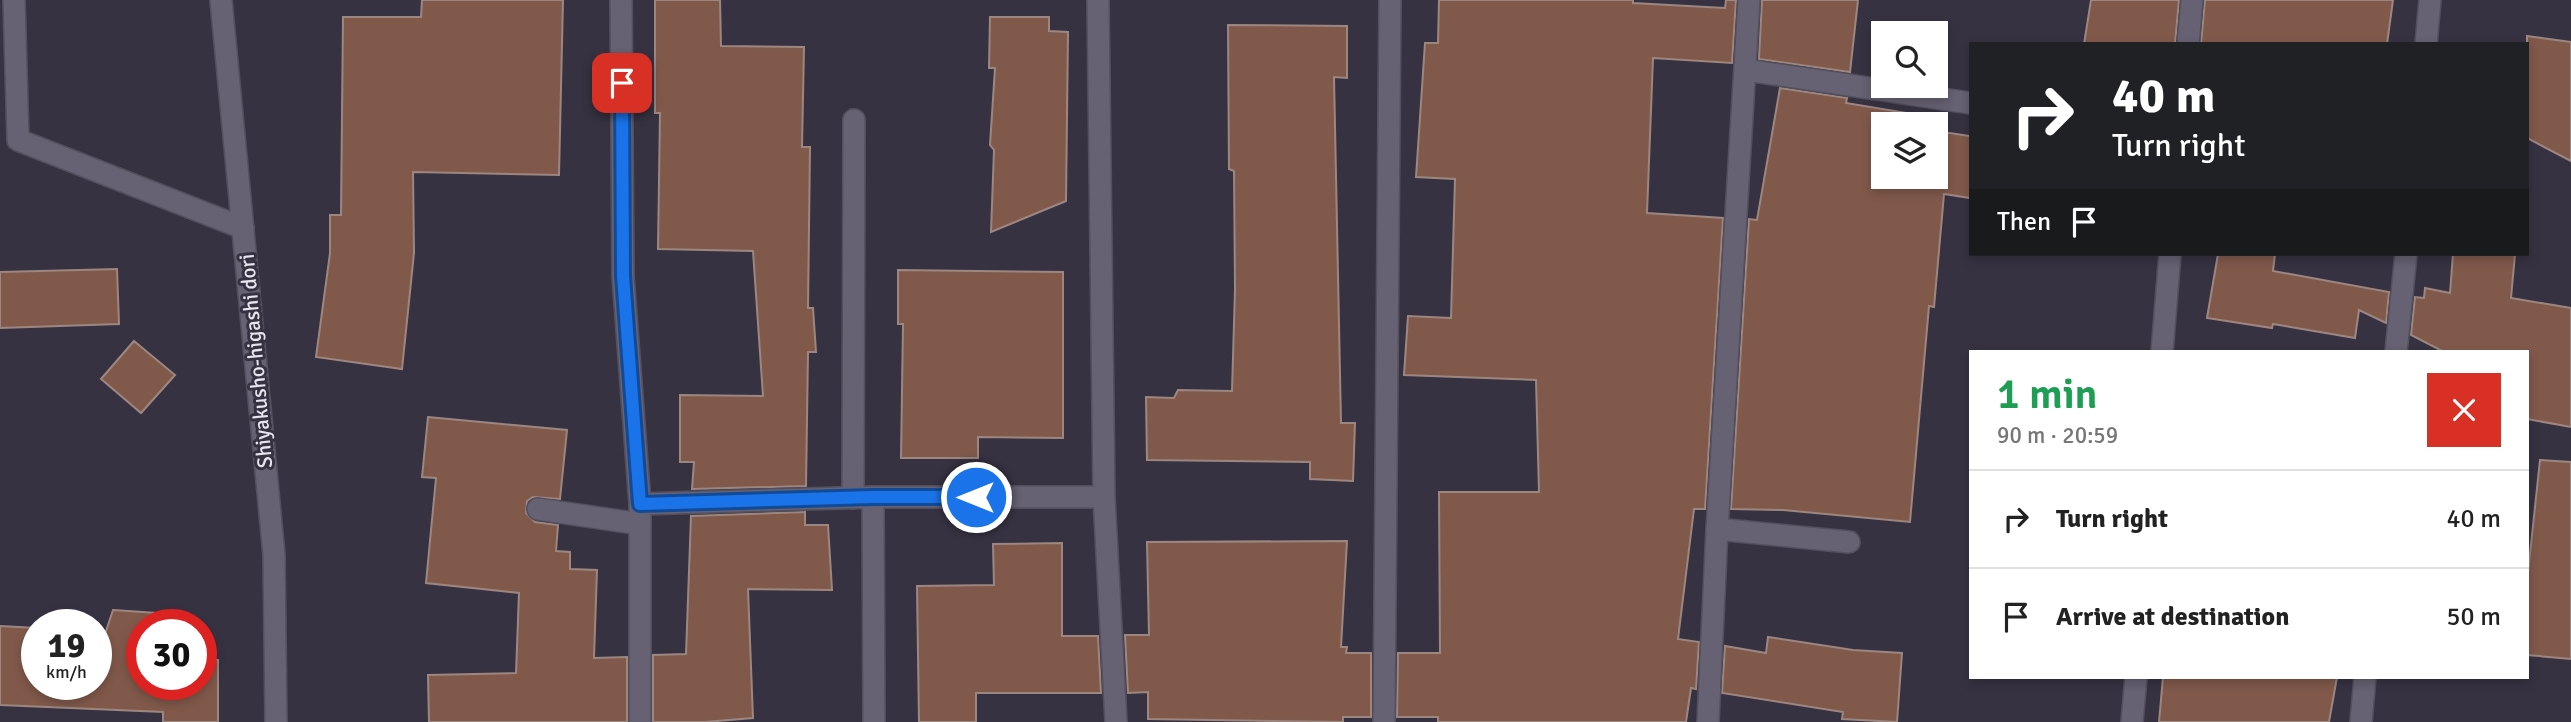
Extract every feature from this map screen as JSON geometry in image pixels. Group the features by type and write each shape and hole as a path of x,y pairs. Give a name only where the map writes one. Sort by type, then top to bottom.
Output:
{"street":[{"path":"13,0 18,140 243,228"},
{"name":"Shiyakusho-higashi dori","path":"222,0 274,555 276,722"},
{"path":"621,0 623,276 640,514 640,722"},
{"path":"1098,0 1104,498 1116,722"},
{"path":"1384,722 1390,0"},
{"path":"1708,722 1749,0"},
{"path":"2188,42 2192,0"},
{"path":"2426,42 2430,0"},
{"path":"1746,70 1969,103"},
{"path":"854,120 863,497 874,722"},
{"path":"2162,350 2170,256"},
{"path":"2396,350 2406,256"},
{"path":"538,509 640,514 863,497 1104,498"},
{"path":"1717,529 1849,542"},
{"path":"2132,722 2136,679"},
{"path":"2361,722 2365,679"}],"building":[{"path":"422,0 563,0 559,175 413,172 414,253 402,369 316,357 330,253 330,215 341,215 343,17 421,17"},
{"path":"655,0 720,0 721,46 804,47 802,147 810,147 808,308 813,308 816,352 808,352 806,486 692,489 694,462 680,462 680,395 763,396 753,251 658,249 660,113 655,113"},
{"path":"1439,0 1633,0 1633,3 1725,8 1726,0 1736,0 1732,63 1653,58 1647,213 1723,218 1705,509 1694,509 1678,639 1699,642 1696,689 1691,688 1686,722 1438,722 1438,717 1397,717 1398,653 1440,653 1439,492 1539,492 1536,380 1404,375 1408,316 1451,318 1455,179 1416,177 1425,43 1438,43"},
{"path":"1762,0 1858,0 1850,72 1759,59"},
{"path":"2091,0 2179,0 2175,42 2084,42"},
{"path":"2205,0 2393,0 2387,42 2201,42"},
{"path":"990,17 1049,17 1049,31 1068,32 1066,201 991,232 994,150 990,145 995,68 989,68"},
{"path":"1228,25 1347,26 1347,78 1334,77 1341,423 1355,423 1353,481 1310,479 1310,462 1147,460 1146,397 1174,398 1178,390 1232,391 1234,171 1229,169"},
{"path":"2527,36 2571,42 2571,161 2529,139"},
{"path":"1780,88 1847,98 1846,103 1901,112 1871,112 1871,189 1948,189 1948,133 1969,136 1969,198 1944,194 1934,307 1929,306 1910,522 1783,510 1731,509 1749,219 1757,220"},
{"path":"2218,256 2275,256 2273,271 2389,292 2386,323 2359,310 2355,338 2273,324 2272,328 2207,318"},
{"path":"2453,256 2515,256 2511,298 2571,308 2571,427 2529,419 2529,350 2440,350 2411,335 2415,297 2424,298 2425,288 2450,293"},
{"path":"117,269 119,324 0,328 0,272"},
{"path":"898,270 1063,272 1063,438 978,437 978,458 901,458 903,324 898,324"},
{"path":"134,341 175,375 141,413 101,379"},
{"path":"428,417 567,430 560,499 533,497 527,501 526,513 535,522 558,525 556,551 570,552 570,569 597,570 594,658 627,657 627,722 429,722 428,675 516,673 519,593 426,583 436,478 422,477"},
{"path":"2540,460 2571,462 2571,659 2529,655 2529,563"},
{"path":"805,512 805,525 828,525 832,590 748,589 753,718 653,722 653,655 686,654 691,516"},
{"path":"1347,541 1341,647 1347,647 1346,653 1371,653 1371,717 1343,717 1343,722 1148,719 1148,692 1128,693 1125,635 1149,635 1147,542"},
{"path":"1062,543 1062,636 1098,636 1101,693 976,693 976,722 919,722 917,586 994,585 993,544"},
{"path":"113,610 126,611 126,700 217,700 218,660 218,722 163,722 163,712 0,705 0,626 21,627 21,700 112,700"},
{"path":"1768,637 1853,650 1902,653 1897,722 1842,719 1843,712 1722,693 1725,646 1766,653"},
{"path":"2163,679 2337,679 2329,722 2159,722"}],"route":[{"path":"622,83 623,276 640,504 873,497 976,497"}]}
